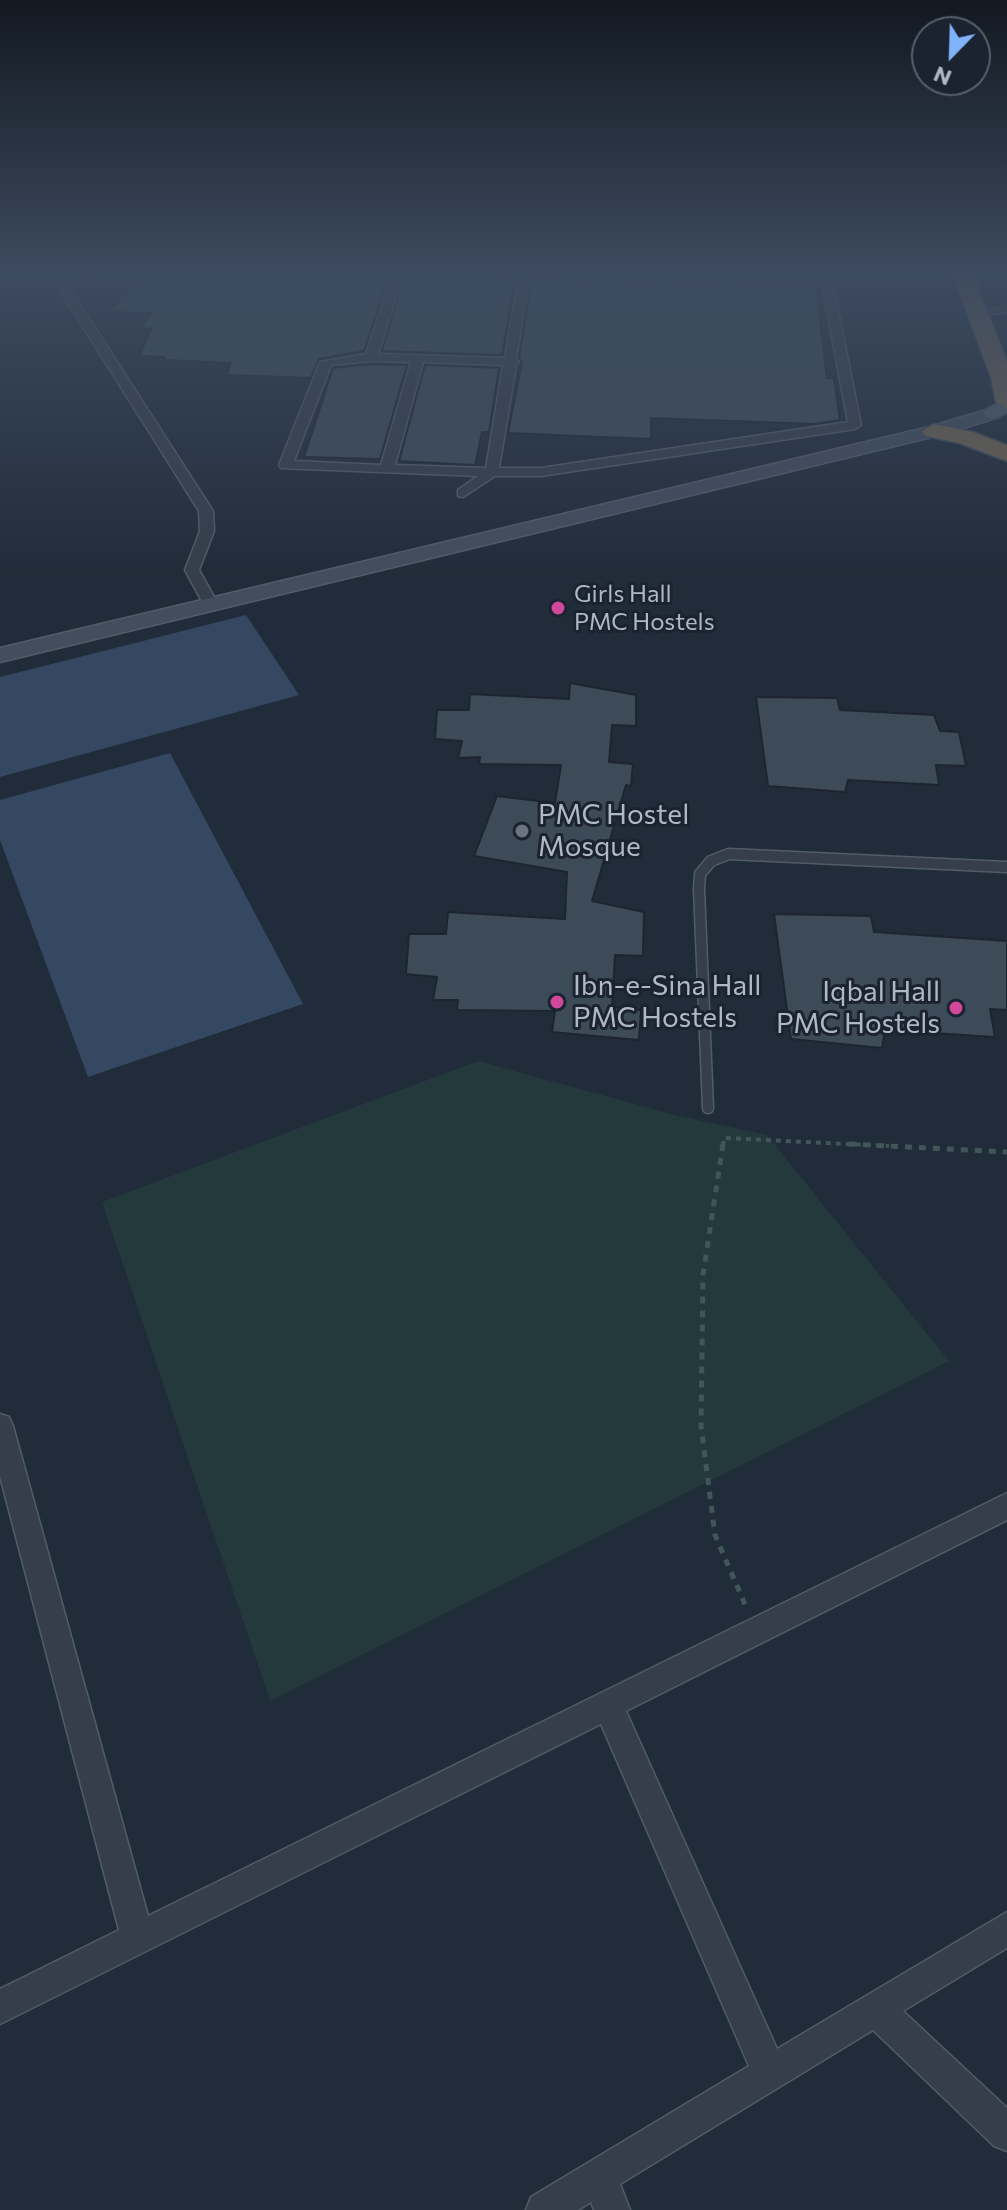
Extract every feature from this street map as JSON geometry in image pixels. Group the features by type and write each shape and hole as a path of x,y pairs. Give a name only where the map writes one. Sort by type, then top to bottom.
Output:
{"highway":[{"path":"1001,373 1003,408"},
{"path":"968,420 1002,377"},
{"path":"934,431 965,437 1007,454"}],"street":[{"path":"118,373 206,511 207,531 192,570 210,604"},
{"path":"322,373 286,465 492,472 541,472 855,425 845,373"},
{"path":"387,469 414,373"},
{"path":"463,493 492,472 511,373"},
{"path":"0,655 934,431 1003,408"},
{"path":"0,1426 138,1938"},
{"path":"0,2007 1007,1506"},
{"path":"607,1703 770,2073"},
{"path":"544,2210 606,2194 770,2073 1007,1929"},
{"path":"876,2009 1007,2133"}],"lane":[{"path":"708,1108 699,889 700,874 711,861 729,854 1007,867"}],"path":[{"path":"756,1629 715,1535 701,1426 703,1275 724,1138 1007,1152"}],"green space":[{"path":"478,1061 675,1115 767,1135 949,1361 270,1701 102,1202"}],"water":[{"path":"246,615 299,695 0,777 0,677"},
{"path":"170,753 303,1004 88,1077 0,840 0,800"}],"building":[{"path":"227,373 313,373 311,378"},
{"path":"331,373 405,373 380,459 304,457"},
{"path":"423,373 498,373 489,432 482,432 475,465 399,461"},
{"path":"520,373 826,373 827,378 834,378 840,420 814,424 651,418 651,439 508,433"},
{"path":"570,683 636,695 636,726 612,725 609,762 633,764 631,786 626,785 592,901 644,912 643,956 615,955 612,1007 641,1010 639,1040 552,1032 555,1011 457,1010 458,1000 433,1000 437,977 406,974 409,934 446,934 448,912 565,919 567,872 474,856 497,796 555,803 561,765 479,764 480,757 458,758 462,741 435,739 437,710 469,710 470,694 569,699"},
{"path":"756,697 837,698 840,710 934,715 940,731 959,732 966,766 936,765 939,785 848,780 845,792 768,786"},
{"path":"774,914 871,916 874,932 1007,941 1007,1010 990,1009 995,1037 885,1030 882,1048 791,1039"}],"place":[{"name":"Girls Hall PMC Hostels","path":"558,608"},
{"name":"PMC Hostel Mosque","path":"522,831"},
{"name":"Ibn-e-Sina Hall PMC Hostels","path":"557,1002"},
{"name":"Iqbal Hall PMC Hostels","path":"956,1008"}]}
